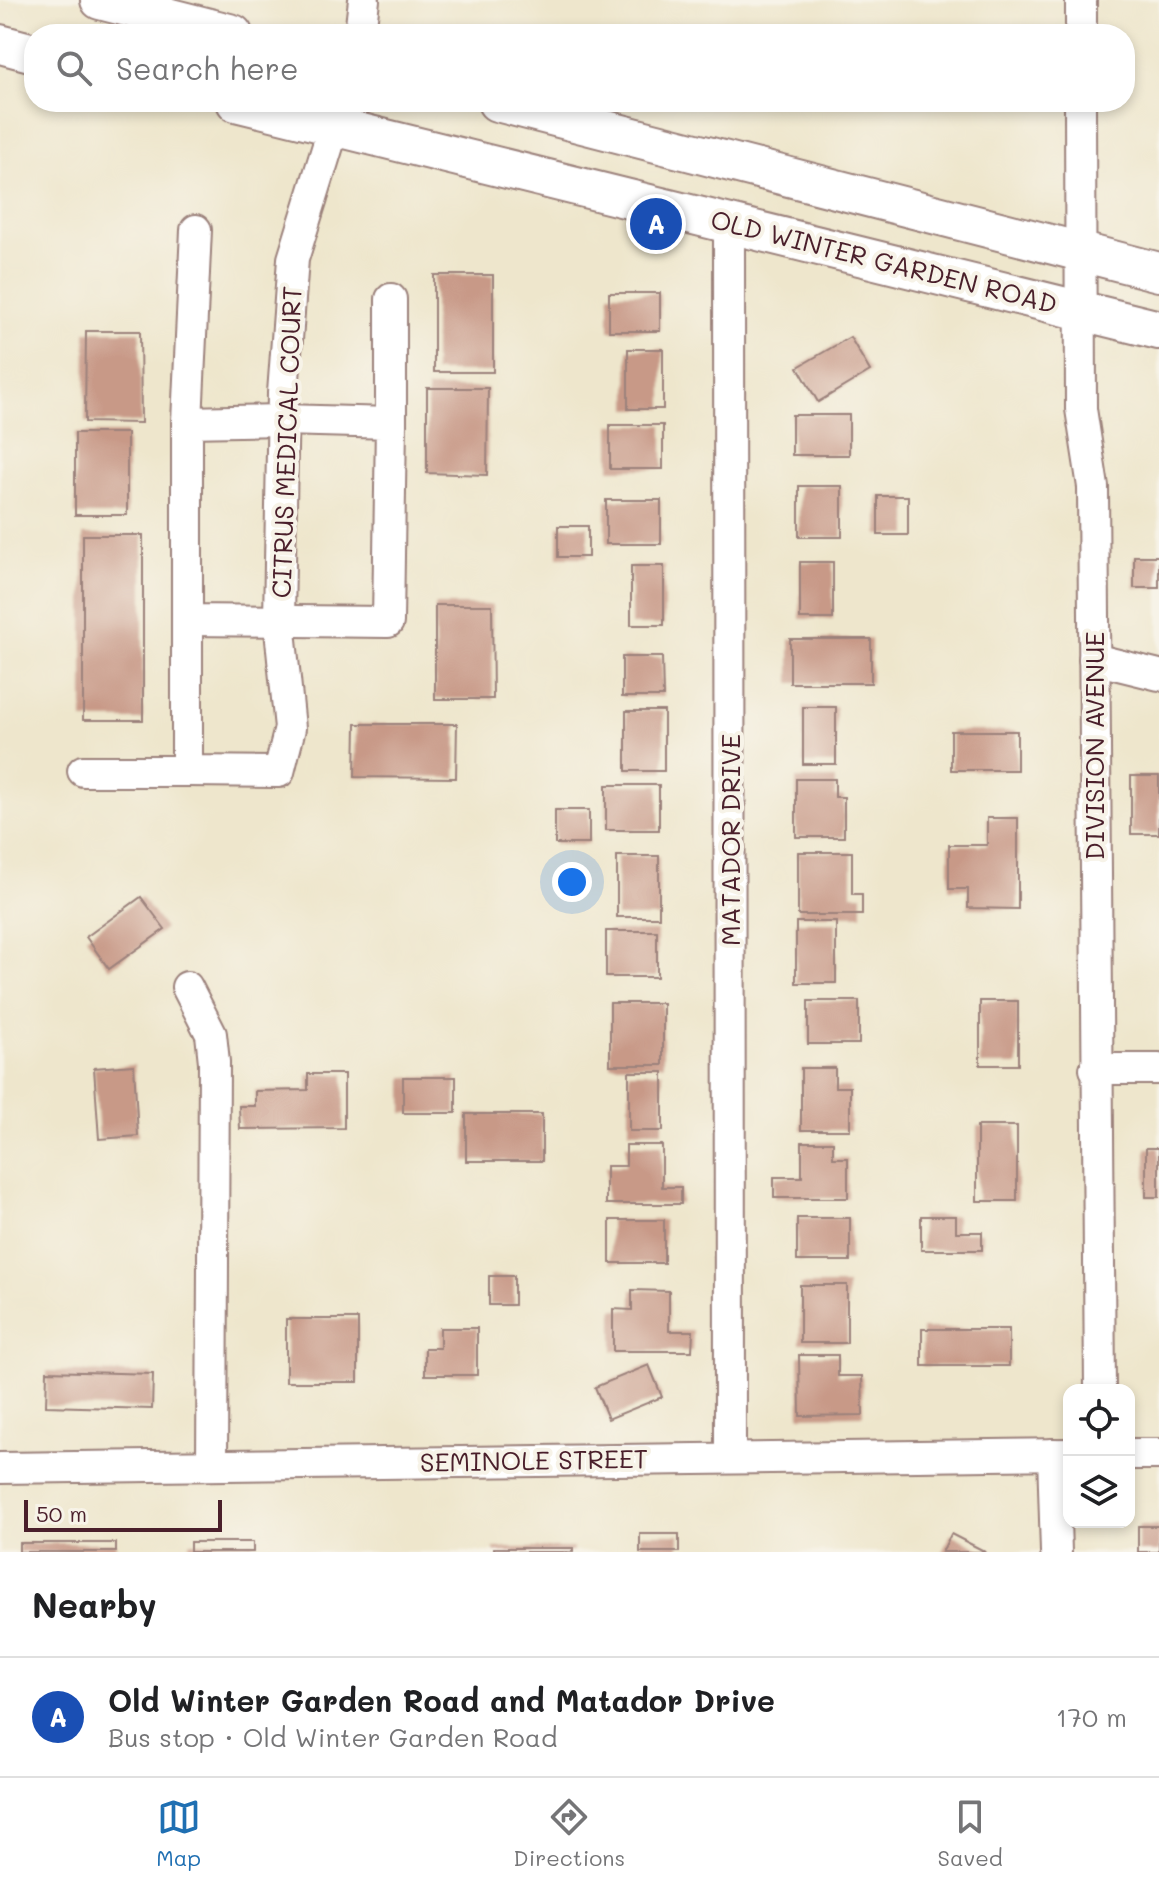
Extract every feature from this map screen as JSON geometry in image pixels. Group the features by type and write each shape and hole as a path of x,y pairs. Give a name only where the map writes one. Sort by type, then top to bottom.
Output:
{"main road":[{"path":"100,0 194,24"},
{"path":"0,44 24,50"},
{"name":"OLD WINTER GARDEN ROAD","path":"277,112 1159,330"},
{"path":"536,112 1159,272"}],"street":[{"path":"361,24 364,0"},
{"path":"1081,0 1081,24"},
{"name":"DIVISION AVENUE","path":"1080,112 1081,409 1093,487 1095,1069 1100,1384"},
{"name":"CITRUS MEDICAL COURT","path":"187,771 279,772 290,728 279,620 283,420 293,259 334,126"},
{"name":"MATADOR DRIVE","path":"729,223 730,1457"},
{"path":"83,771 187,771 187,422 196,230"},
{"path":"187,620 388,622 391,299"},
{"path":"187,422 283,420 391,423"},
{"path":"1094,659 1159,675"},
{"path":"187,987 211,1034 214,1062 212,1464"},
{"path":"1095,1069 1159,1069"},
{"path":"1056,1552 1061,1454"},
{"name":"SEMINOLE STREET","path":"0,1468 1061,1454"},
{"path":"1135,1454 1159,1454"}],"building":[{"path":"434,275 493,275 493,372 434,372"},
{"path":"609,293 660,293 660,331 609,331"},
{"path":"86,331 140,331 141,423 85,422"},
{"path":"850,337 870,371 818,402 798,367"},
{"path":"628,349 663,349 663,409 628,409"},
{"path":"427,388 488,388 487,475 427,473"},
{"path":"792,415 849,415 849,455 792,455"},
{"path":"610,425 663,425 663,469 610,469"},
{"path":"75,433 127,433 127,515 75,515"},
{"path":"799,486 842,486 842,537 799,537"},
{"path":"878,496 908,496 908,535 878,535"},
{"path":"606,500 661,500 661,544 606,544"},
{"path":"558,526 588,526 588,557 558,557"},
{"path":"83,535 143,535 143,720 83,720"},
{"path":"1134,556 1159,556 1159,588 1134,588"},
{"path":"800,562 833,562 833,619 800,619"},
{"path":"631,566 664,566 664,625 631,625"},
{"path":"435,605 492,605 493,699 435,699"},
{"path":"790,639 871,639 871,683 790,683"},
{"path":"622,657 662,657 663,697 622,697"},
{"path":"803,707 836,707 836,764 803,764"},
{"path":"626,711 664,711 664,771 626,771"},
{"path":"356,724 457,724 456,778 355,777"},
{"path":"951,731 1017,731 1017,770 951,770"},
{"path":"1131,776 1159,776 1159,834 1131,834"},
{"path":"796,779 835,779 835,797 844,797 844,837 796,837"},
{"path":"606,785 659,785 659,830 606,830"},
{"path":"555,810 589,810 589,844 555,844"},
{"path":"987,818 1018,818 1018,909 968,908 968,889 949,889 949,845 987,845"},
{"path":"798,852 852,852 852,894 862,894 862,915 798,915"},
{"path":"617,856 659,856 659,917 617,917"},
{"path":"141,897 165,929 109,969 86,937"},
{"path":"796,922 836,922 836,983 796,983"},
{"path":"606,931 657,931 657,977 606,977"},
{"path":"808,1001 859,1001 859,1044 808,1044"},
{"path":"980,1001 1018,1001 1018,1065 980,1065"},
{"path":"610,1003 663,1003 663,1065 610,1065"},
{"path":"134,1065 138,1136 99,1139 94,1068"},
{"path":"801,1068 835,1068 835,1087 850,1087 850,1130 801,1130"},
{"path":"629,1072 663,1072 663,1131 629,1131"},
{"path":"308,1074 344,1074 344,1128 240,1129 239,1106 255,1106 255,1091 308,1090"},
{"path":"403,1077 456,1077 456,1113 403,1113"},
{"path":"466,1114 542,1114 542,1161 466,1161"},
{"path":"977,1126 1017,1126 1017,1201 977,1201"},
{"path":"802,1142 833,1142 833,1158 848,1158 848,1198 774,1198 774,1177 802,1177"},
{"path":"626,1145 662,1145 662,1187 681,1187 681,1204 606,1204 606,1166 626,1166"},
{"path":"1146,1148 1159,1148 1159,1197 1146,1197"},
{"path":"921,1216 956,1216 956,1232 982,1232 982,1250 921,1250"},
{"path":"797,1218 850,1218 850,1261 797,1261"},
{"path":"610,1220 664,1220 664,1263 610,1263"},
{"path":"489,1276 514,1276 514,1305 489,1305"},
{"path":"800,1285 847,1285 847,1343 800,1343"},
{"path":"632,1290 669,1291 669,1331 693,1331 692,1351 613,1351 613,1309 632,1310"},
{"path":"286,1319 358,1319 358,1382 286,1382"},
{"path":"440,1328 477,1328 477,1375 425,1375 425,1348 440,1348"},
{"path":"922,1329 1009,1329 1009,1366 922,1366"},
{"path":"799,1355 838,1355 838,1376 862,1376 863,1415 800,1416"},
{"path":"649,1365 662,1397 608,1419 595,1387"},
{"path":"47,1371 153,1374 152,1409 46,1406"},
{"path":"1138,1526 1159,1526 1159,1552 1138,1552"},
{"path":"640,1534 679,1534 679,1552 640,1552"},
{"path":"951,1534 986,1552 942,1552"},
{"path":"190,1542 253,1542 253,1552 190,1552"},
{"path":"19,1543 116,1543 116,1552 19,1552"},
{"path":"494,1548 573,1548 573,1552 494,1552"}],"place":[{"name":"Old Winter Garden Road and Matador Drive","path":"656,224"}]}
